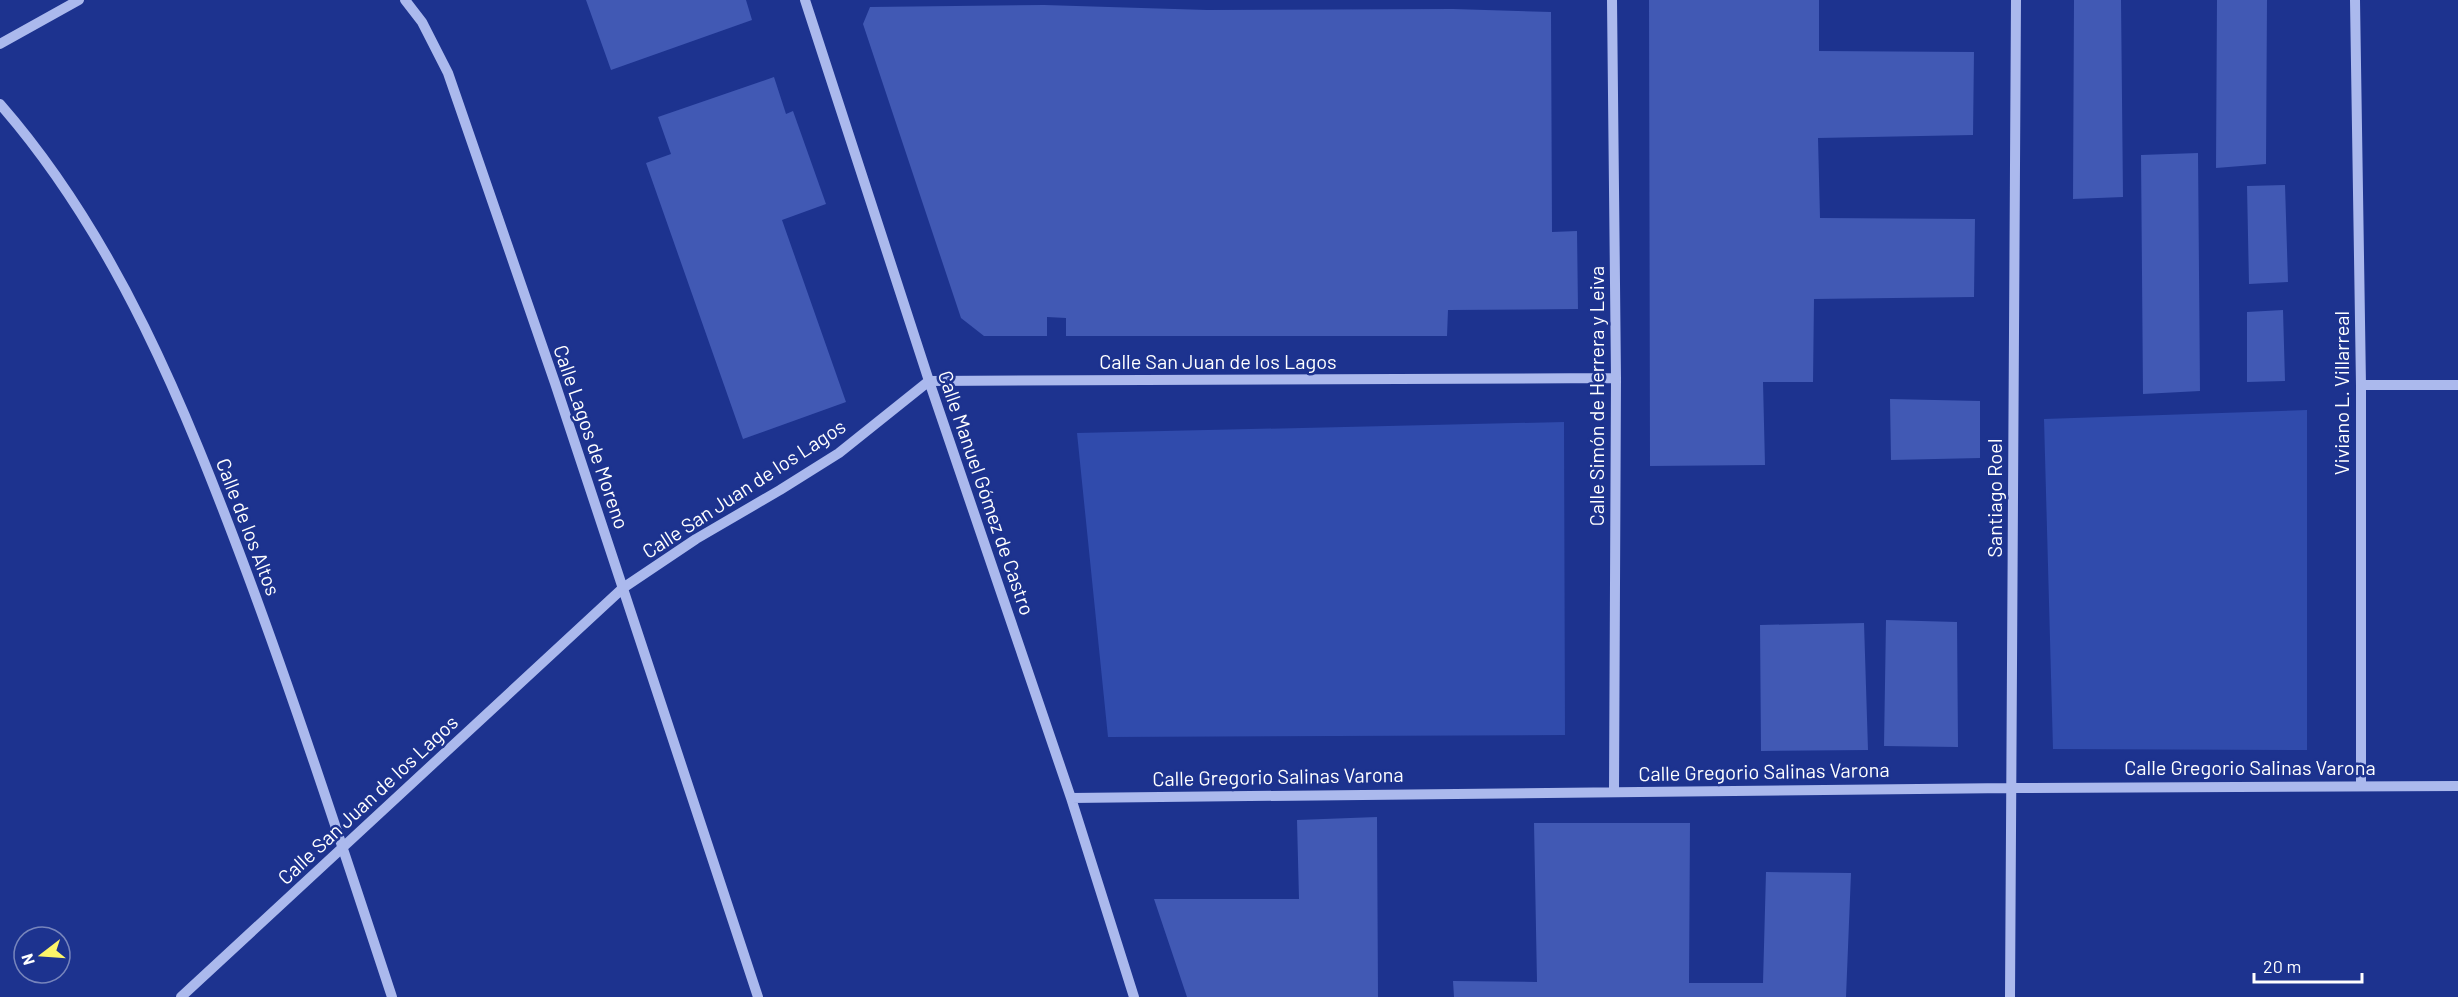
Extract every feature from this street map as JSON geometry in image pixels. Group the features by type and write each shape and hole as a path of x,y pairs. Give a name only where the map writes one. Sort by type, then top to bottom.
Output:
{"street":[{"path":"0,44 79,0"},
{"name":"Calle Lagos de Moreno","path":"405,0 422,22 448,73 623,588 758,997"},
{"name":"Calle Manuel Gómez de Castro","path":"805,0 929,381 1071,798 1134,997"},
{"name":"Calle Simón de Herrera y Leiva","path":"1612,0 1616,378 1614,791"},
{"name":"Santiago Roel","path":"2010,997 2016,0"},
{"name":"Viviano L. Villarreal","path":"2355,0 2361,385 2361,785"},
{"name":"Calle de los Altos","path":"0,104 23,130 73,200 102,248 166,374 209,471 343,848 392,997"},
{"name":"Calle San Juan de los Lagos","path":"181,997 623,588 696,539 839,453 929,381 1616,378"},
{"path":"2361,385 2458,385"},
{"name":"Calle Gregorio Salinas Varona","path":"1071,798 1614,791 2458,786"}],"shaded area":[{"path":"2307,410 2307,750 2053,749 2044,419"},
{"path":"1564,422 1565,735 1108,737 1077,433"}],"building":[{"path":"586,0 746,0 752,20 611,70"},
{"path":"1649,0 1819,0 1819,51 1974,52 1973,135 1818,138 1820,218 1975,219 1974,297 1814,299 1813,382 1763,382 1765,465 1650,466"},
{"path":"2074,0 2121,0 2123,197 2073,199"},
{"path":"2217,0 2267,0 2266,164 2216,168"},
{"path":"1044,5 1207,10 1453,9 1551,12 1552,232 1577,231 1578,309 1448,310 1447,336 1066,336 1066,318 1047,317 1047,336 984,336 961,318 863,24 870,7"},
{"path":"774,77 786,114 793,111 826,204 782,220 846,402 743,439 646,163 671,154 658,117"},
{"path":"2198,153 2200,391 2143,394 2141,155"},
{"path":"2285,185 2288,282 2249,284 2247,186"},
{"path":"2283,310 2285,381 2247,382 2247,312"},
{"path":"1890,399 1980,401 1980,458 1891,460"},
{"path":"1886,620 1957,622 1958,747 1884,746"},
{"path":"1864,623 1868,750 1761,751 1760,625"},
{"path":"1377,817 1378,997 1187,997 1154,899 1299,899 1297,820"},
{"path":"1534,823 1690,823 1689,983 1763,983 1766,872 1851,873 1846,997 1454,997 1453,981 1537,982"}]}
